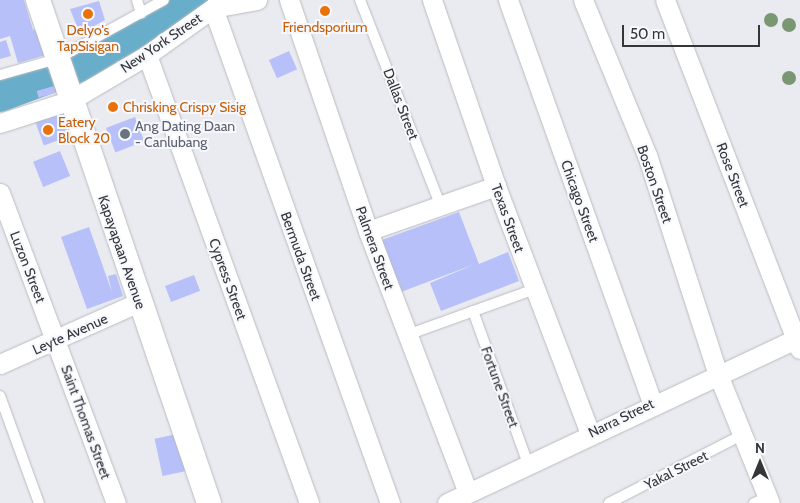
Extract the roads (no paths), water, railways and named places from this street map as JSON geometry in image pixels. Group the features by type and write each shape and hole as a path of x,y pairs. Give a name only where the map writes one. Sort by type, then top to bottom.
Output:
{"street":[{"name":"Kapayapaan Avenue","path":"38,0 139,302 209,503"},
{"name":"New York Street","path":"0,123 63,77 147,55 213,8 257,0"},
{"name":"Palmera Street","path":"289,0 368,232 468,493"},
{"name":"Texas Street","path":"432,0 496,186 590,433"},
{"name":"Chicago Street","path":"508,0 652,403"},
{"name":"Boston Street","path":"583,0 646,156 717,372 742,436 764,501"},
{"name":"Rose Street","path":"665,0 798,344"},
{"name":"Bermuda Street","path":"213,8 390,503"},
{"name":"Cypress Street","path":"147,55 309,503"},
{"path":"368,232 441,208 496,186"},
{"name":"Luzon Street","path":"0,193 56,341"},
{"name":"Leyte Avenue","path":"0,364 56,341 139,302"},
{"name":"Saint Thomas Street","path":"56,341 116,503"},
{"name":"Narra Street","path":"447,503 717,372 798,344"}],"lane":[{"path":"137,0 141,13"},
{"path":"0,74 63,77 141,13 164,0"},
{"name":"Dallas Street","path":"360,0 441,208"},
{"path":"408,335 535,289"},
{"name":"Fortune Street","path":"473,311 528,464"},
{"path":"0,396 39,503"},
{"name":"Yakal Street","path":"609,503 742,436"}],"waterway":[{"path":"0,96 99,59 196,0"}],"place":[{"name":"Friendsporium","path":"325,11"},
{"name":"Delyo's TapSisigan","path":"88,14"},
{"name":"Chrisking Crispy Sisig","path":"113,107"},
{"name":"Eatery Block 20","path":"48,130"},
{"name":"Ang Dating Daan - Canlubang","path":"125,134"}]}
